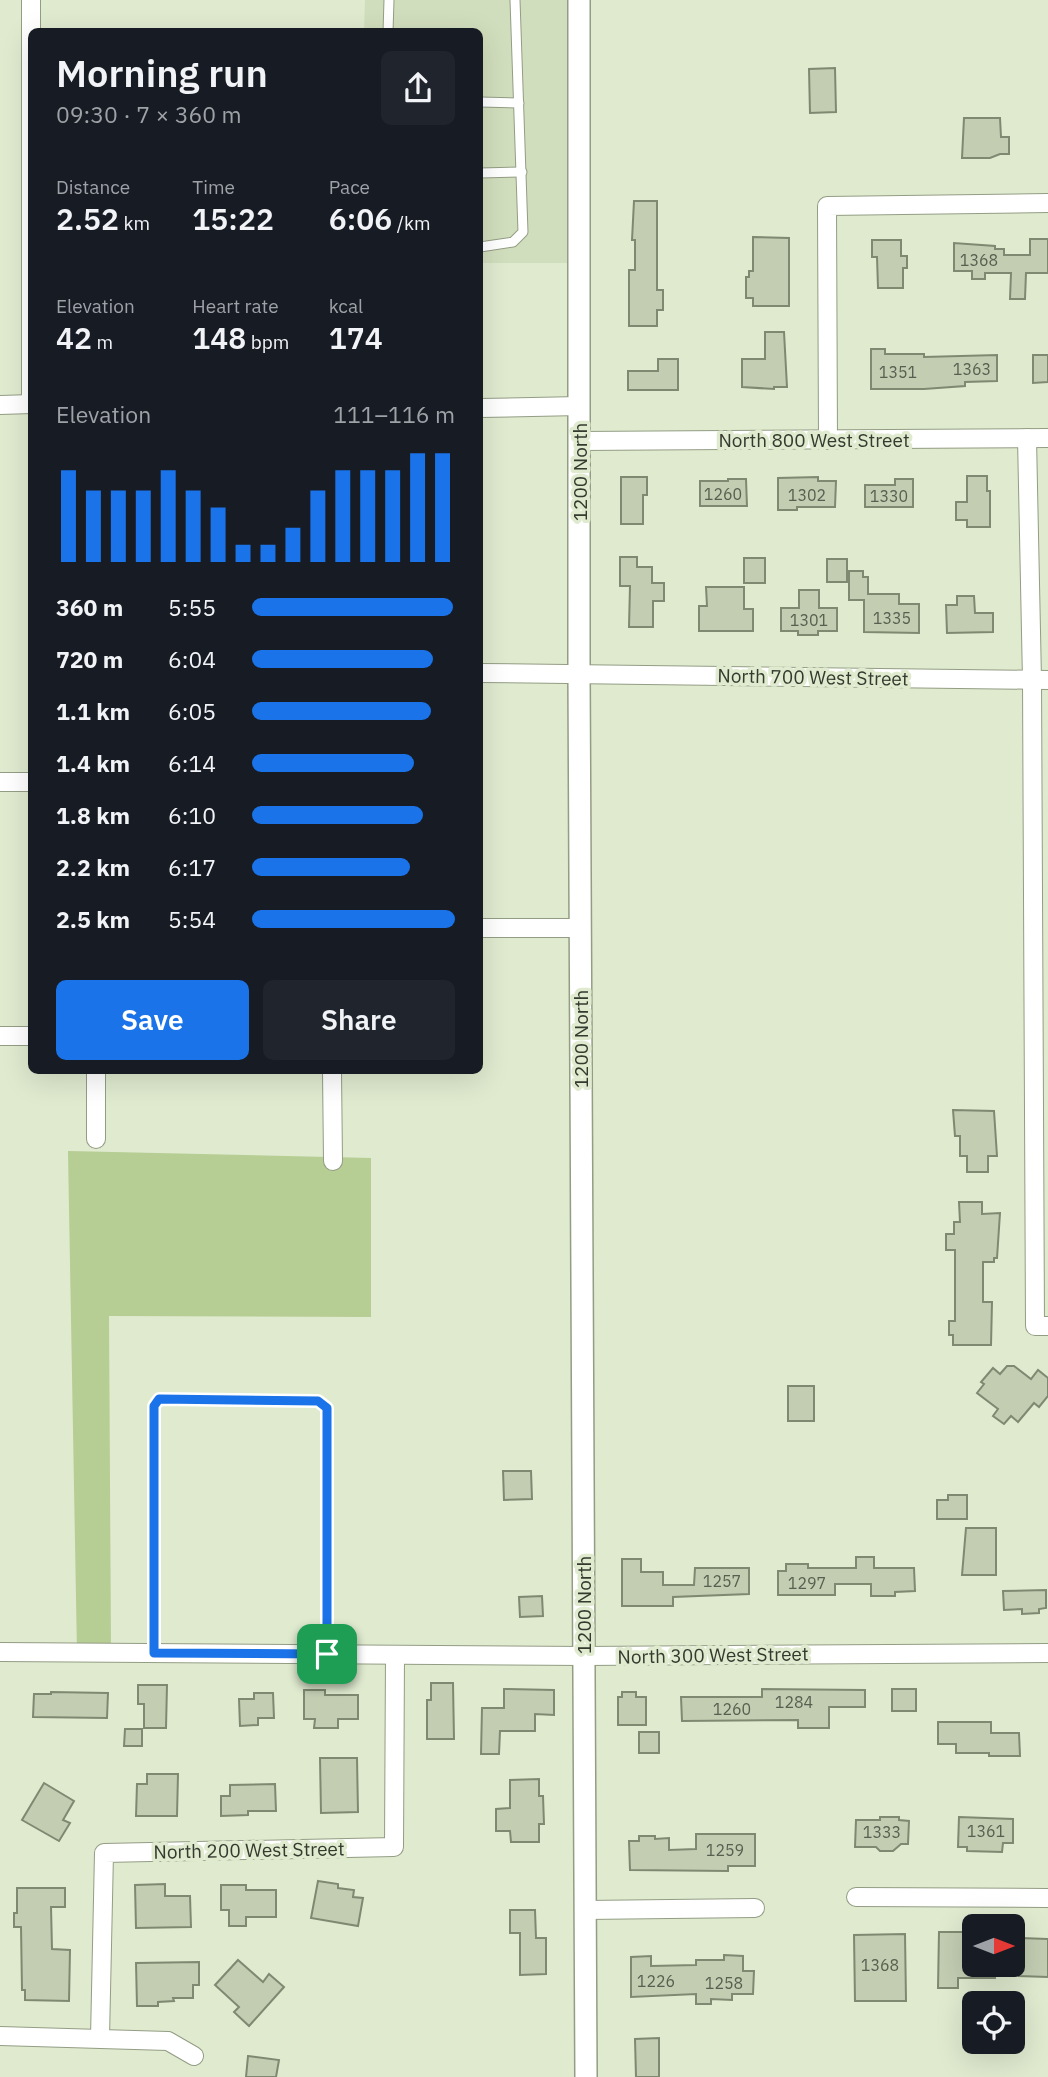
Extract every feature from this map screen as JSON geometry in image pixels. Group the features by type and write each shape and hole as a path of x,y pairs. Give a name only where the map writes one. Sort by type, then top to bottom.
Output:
{"street":[{"path":"31,0 31,28"},
{"name":"1200 North","path":"579,0 579,673 586,2077"},
{"path":"828,440 827,206 1048,203"},
{"path":"0,404 28,404"},
{"path":"483,408 580,406"},
{"path":"1027,438 1040,680 1042,1326"},
{"name":"North 800 West Street","path":"580,441 1048,438"},
{"name":"North 700 West Street","path":"483,673 1040,680"},
{"path":"0,782 28,782"},
{"path":"483,928 580,928"},
{"path":"0,1036 28,1036"},
{"path":"96,1074 96,1139"},
{"path":"332,1074 333,1161"},
{"name":"North 300 West Street","path":"0,1652 584,1656 1048,1653"},
{"name":"North 200 West Street","path":"100,2038 104,1853 394,1847 395,1655"},
{"path":"856,1897 1048,1898"},
{"path":"585,1910 755,1908"},
{"path":"0,2036 168,2041 194,2056"}],"lane":[{"path":"388,0 388,28"},
{"path":"483,247 513,242 523,232 514,0"},
{"path":"483,102 519,103"},
{"path":"483,173 522,172"},
{"path":"154,1653 154,1406 159,1399 318,1401 327,1408 327,1654"}],"shaded area":[{"path":"365,0 579,0 580,263 483,263 483,28 364,28"}],"green space":[{"path":"68,1151 371,1158 371,1317 109,1316 111,1653 77,1653"}],"building":[{"path":"835,68 836,112 810,113 809,69"},
{"path":"964,118 1000,118 1001,137 1009,137 1009,154 990,158 962,158"},
{"path":"634,201 657,201 657,290 663,290 663,310 657,310 657,326 629,326 629,270 635,270 635,240 632,240"},
{"path":"753,237 789,238 789,306 753,306 753,298 746,298 746,277 749,277 749,271 753,271"},
{"path":"1030,239 1048,239 1048,273 1026,273 1025,299 1010,299 1011,273 985,273 985,279 972,279 972,271 954,271 954,243 995,246 995,249 1004,249 1004,255 1030,255"},
{"path":"872,240 901,240 901,256 907,256 907,268 903,268 903,288 878,288 877,257 872,257"},
{"path":"765,332 784,332 787,387 742,387 742,359 765,359"},
{"path":"871,349 885,349 885,354 924,354 924,357 997,355 997,381 965,382 965,386 924,389 871,389"},
{"path":"1033,355 1048,355 1048,382 1033,383"},
{"path":"658,359 678,359 678,390 628,390 628,371 658,371"},
{"path":"967,476 987,476 987,491 990,491 990,527 967,527 967,520 956,520 956,502 967,502"},
{"path":"621,477 647,477 647,495 643,495 643,524 621,524"},
{"path":"818,477 818,481 836,481 835,507 778,510 778,478"},
{"path":"746,479 747,506 700,506 700,481"},
{"path":"895,479 913,479 913,507 865,507 865,485 895,485"},
{"path":"620,557 637,557 637,567 652,567 652,583 664,583 664,601 653,601 653,627 629,627 630,586 620,586"},
{"path":"744,558 765,558 765,583 744,583"},
{"path":"827,559 847,559 847,582 827,582"},
{"path":"849,571 863,571 863,577 868,577 868,594 899,594 899,604 919,604 919,633 864,632 864,600 849,600"},
{"path":"706,587 744,587 744,609 753,609 753,631 699,631 699,606 707,606"},
{"path":"799,590 819,590 819,608 837,608 837,631 798,635 798,631 781,631 781,608 799,608"},
{"path":"957,596 974,596 975,613 993,613 993,632 947,633 946,605 957,605"},
{"path":"953,1110 994,1111 997,1156 988,1156 988,1172 967,1172 967,1156 960,1156 960,1136 955,1136"},
{"path":"959,1202 982,1202 982,1214 1000,1213 997,1258 994,1258 994,1262 983,1262 983,1302 992,1302 991,1345 953,1345 953,1335 949,1335 949,1321 955,1321 955,1250 946,1250 946,1234 954,1234 954,1222 960,1222"},
{"path":"1007,1366 1014,1366 1031,1379 1038,1370 1048,1378 1048,1396 1039,1407 1034,1403 1018,1422 1011,1416 1004,1424 993,1416 998,1409 977,1393 984,1384 981,1382 993,1368 1000,1374"},
{"path":"788,1386 814,1386 814,1421 788,1421"},
{"path":"503,1471 531,1471 532,1499 504,1500"},
{"path":"948,1495 967,1495 967,1519 937,1519 937,1500 948,1500"},
{"path":"966,1528 996,1528 996,1575 962,1575"},
{"path":"856,1557 874,1557 874,1568 914,1568 915,1591 895,1592 895,1596 871,1596 871,1584 835,1584 835,1595 778,1595 778,1571 786,1571 786,1564 808,1564 808,1568 856,1568"},
{"path":"622,1559 641,1559 641,1572 663,1572 663,1585 694,1585 695,1568 749,1568 749,1594 673,1597 673,1606 622,1606"},
{"path":"1046,1590 1046,1608 1039,1609 1039,1613 1022,1614 1022,1609 1004,1610 1003,1591"},
{"path":"542,1596 543,1616 520,1617 519,1597"},
{"path":"431,1683 453,1683 454,1739 427,1739 427,1700 431,1700"},
{"path":"138,1685 167,1685 166,1728 144,1728 144,1704 138,1704"},
{"path":"504,1689 554,1690 554,1715 535,1714 535,1731 500,1731 499,1754 481,1754 482,1708 504,1708"},
{"path":"762,1689 865,1690 865,1707 829,1707 829,1728 798,1728 798,1720 682,1721 681,1697 762,1697"},
{"path":"892,1689 916,1689 916,1711 892,1711"},
{"path":"304,1690 325,1690 325,1695 358,1695 358,1719 338,1719 338,1728 314,1728 315,1719 304,1719"},
{"path":"622,1692 636,1692 636,1697 646,1697 646,1725 618,1725 618,1697 622,1697"},
{"path":"108,1693 107,1718 33,1717 34,1694"},
{"path":"254,1693 273,1693 274,1718 258,1718 258,1725 240,1726 239,1699 254,1699"},
{"path":"938,1722 991,1722 991,1733 1019,1733 1020,1756 956,1753 956,1744 938,1744"},
{"path":"125,1729 142,1729 142,1746 124,1746"},
{"path":"639,1732 659,1732 659,1753 639,1753"},
{"path":"320,1758 357,1758 358,1812 321,1813"},
{"path":"147,1774 178,1774 177,1816 136,1816 137,1784 147,1784"},
{"path":"539,1779 544,1824 539,1824 539,1842 511,1842 510,1831 496,1831 496,1809 510,1808 510,1780"},
{"path":"44,1783 74,1801 63,1820 70,1823 59,1841 22,1820"},
{"path":"275,1784 276,1811 248,1811 248,1815 221,1816 221,1796 230,1796 230,1785"},
{"path":"880,1817 899,1817 899,1820 909,1821 908,1844 901,1844 893,1851 880,1851 876,1847 855,1847 856,1820 880,1820"},
{"path":"959,1817 1013,1819 1013,1843 1003,1843 1002,1852 967,1851 967,1847 958,1847"},
{"path":"696,1834 755,1834 755,1866 728,1866 728,1871 630,1870 629,1841 639,1841 639,1836 655,1836 655,1839 669,1838 669,1850 696,1849"},
{"path":"318,1881 354,1890 353,1897 363,1898 358,1926 311,1918"},
{"path":"165,1884 165,1896 190,1896 191,1927 136,1928 135,1885"},
{"path":"221,1885 246,1885 246,1890 276,1890 276,1917 246,1917 246,1926 229,1926 229,1910 221,1910"},
{"path":"17,1888 65,1888 65,1907 51,1907 52,1949 70,1950 69,2001 25,2000 25,1990 22,1990 21,1927 14,1927"},
{"path":"510,1910 535,1910 536,1938 546,1938 546,1974 520,1975 520,1933 510,1933"},
{"path":"939,1932 962,1932 962,1978 958,1978 958,1988 938,1988"},
{"path":"905,1934 906,2001 855,2001 854,1935"},
{"path":"1026,1938 1048,1939 1048,1977 1026,1976"},
{"path":"724,1955 743,1956 743,1971 754,1971 753,1994 732,1994 732,2000 711,1999 711,2004 696,2004 696,1994 631,1997 631,1957 651,1956 651,1966 696,1965 696,1960 724,1960"},
{"path":"238,1960 263,1982 269,1974 284,1987 249,2026 234,2012 239,2007 215,1985"},
{"path":"199,1962 199,1985 193,1985 193,1998 173,1998 174,2001 158,2002 158,2006 137,2006 136,1963"},
{"path":"659,2038 659,2077 636,2077 635,2039"},
{"path":"248,2056 279,2060 276,2077 246,2077"}],"route":[{"path":"159,1399 318,1401 327,1408 327,1654 154,1653 154,1406 159,1399"}]}
